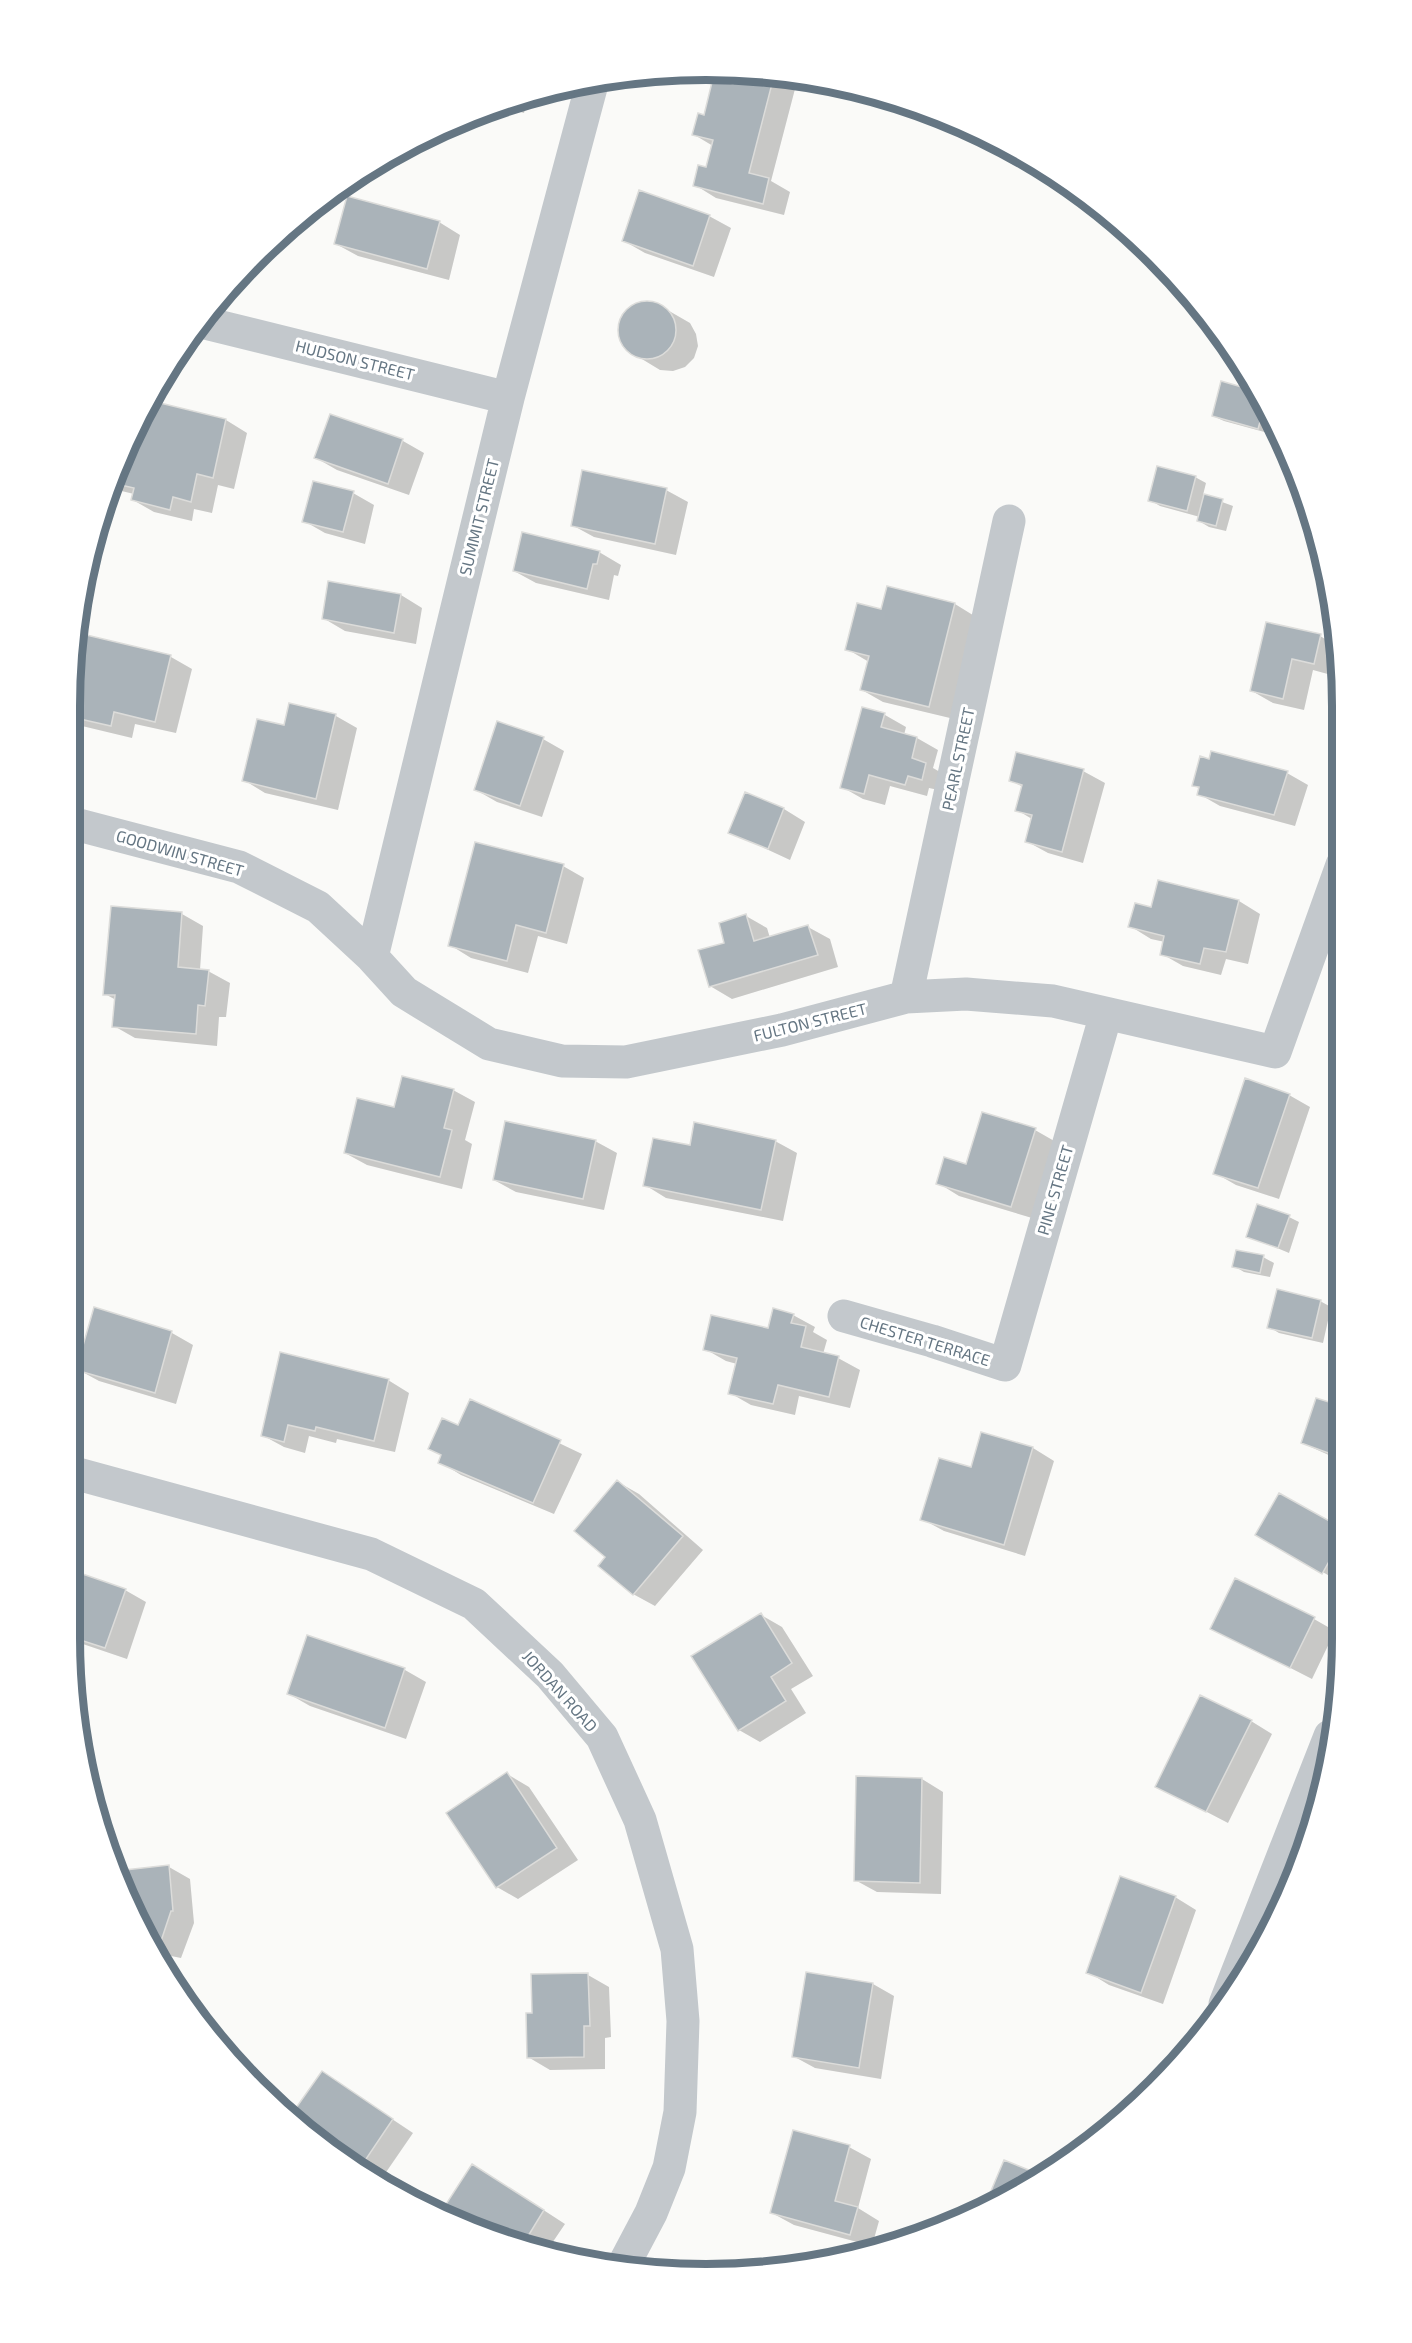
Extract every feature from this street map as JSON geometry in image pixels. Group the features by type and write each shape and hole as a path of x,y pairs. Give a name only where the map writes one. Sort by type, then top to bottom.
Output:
{"street":[{"name":"SUMMIT STREET","path":"372,957 508,398 590,91"},
{"name":"HUDSON STREET","path":"210,324 508,398"},
{"name":"PEARL STREET","path":"906,997 1009,521"},
{"name":"GOODWIN STREET","path":"80,825 239,867 318,907 372,957"},
{"name":"FULTON STREET","path":"372,957 404,992 489,1044 562,1061 626,1062 783,1030 906,997 966,994 1053,1001 1275,1053 1332,893"},
{"name":"PINE STREET","path":"1005,1365 1106,1014"},
{"name":"CHESTER TERRACE","path":"844,1316 1005,1365"},
{"name":"JORDAN ROAD","path":"80,1475 371,1554 474,1604 550,1675 602,1737 640,1820 677,1949 683,2021 680,2112 669,2168 651,2213 627,2258"},
{"path":"1241,1962 1319,1765"}],"building":[{"path":"712,80 733,84 734,81 772,83 749,173 769,178 763,204 693,186 698,165 706,167 713,140 692,135 698,113 704,115"},
{"path":"639,190 710,215 693,266 622,241"},
{"path":"347,196 440,221 427,269 334,244"},
{"path":"641,301 653,301 668,309 676,324 676,336 668,351 653,359 641,359 626,351 618,336 618,324 626,309"},
{"path":"1221,381 1246,388 1261,417 1258,429 1212,416"},
{"path":"158,402 226,419 213,478 197,474 191,502 173,497 170,510 131,500 134,488 120,485"},
{"path":"330,414 403,439 388,484 314,458"},
{"path":"1157,466 1196,476 1187,511 1148,501"},
{"path":"582,470 667,488 655,544 571,526"},
{"path":"313,481 354,491 343,532 302,522"},
{"path":"1204,494 1223,499 1216,526 1197,521"},
{"path":"522,532 600,551 597,564 593,564 587,589 513,571"},
{"path":"328,581 401,594 394,633 322,619"},
{"path":"887,586 955,603 929,707 860,690 869,656 845,650 857,603 881,609"},
{"path":"1266,622 1321,634 1314,664 1292,659 1283,699 1250,691"},
{"path":"84,634 171,655 155,722 114,712 111,726 80,719"},
{"path":"289,703 336,714 316,799 242,781 257,719 284,725"},
{"path":"862,707 885,713 881,727 917,737 912,758 926,763 922,780 908,776 905,785 869,775 864,794 840,788"},
{"path":"497,721 544,737 520,806 474,790"},
{"path":"1211,751 1288,771 1274,815 1197,795 1199,787 1192,786 1200,756 1209,759"},
{"path":"1016,752 1084,769 1062,852 1025,842 1032,815 1015,811 1022,785 1009,781"},
{"path":"745,792 784,808 768,849 728,833"},
{"path":"475,842 564,864 546,933 516,925 507,961 448,946"},
{"path":"1158,880 1239,900 1226,952 1204,948 1200,964 1160,955 1164,936 1128,927 1135,903 1151,907"},
{"path":"111,906 182,912 178,967 209,970 205,1006 198,1005 196,1034 112,1027 115,995 103,995"},
{"path":"746,914 754,941 808,925 818,955 709,987 698,950 724,943 719,923"},
{"path":"402,1076 454,1089 444,1128 452,1130 440,1177 344,1153 357,1098 394,1107"},
{"path":"1245,1078 1290,1094 1258,1188 1213,1174"},
{"path":"982,1112 1036,1128 1011,1207 936,1184 944,1157 966,1164"},
{"path":"505,1121 596,1140 583,1199 493,1180"},
{"path":"694,1122 776,1140 761,1210 643,1186 653,1138 690,1145"},
{"path":"1257,1204 1290,1215 1278,1248 1246,1237"},
{"path":"1236,1250 1264,1255 1260,1273 1232,1267"},
{"path":"1277,1289 1321,1300 1312,1338 1267,1328"},
{"path":"94,1307 172,1331 155,1393 80,1371 80,1356"},
{"path":"773,1308 794,1314 791,1323 806,1326 801,1347 839,1356 829,1397 778,1385 773,1404 728,1394 737,1358 703,1350 711,1315 768,1328"},
{"path":"280,1352 389,1379 374,1441 316,1427 315,1431 288,1425 284,1442 261,1436"},
{"path":"1316,1398 1332,1403 1332,1454 1301,1443"},
{"path":"470,1399 561,1440 533,1503 438,1463 441,1455 428,1449 442,1418 458,1425"},
{"path":"981,1432 1033,1447 1004,1545 920,1520 939,1458 971,1467"},
{"path":"617,1480 683,1536 633,1595 598,1566 605,1557 574,1531"},
{"path":"1279,1493 1332,1522 1332,1556 1322,1574 1255,1535"},
{"path":"80,1573 126,1589 105,1648 80,1640"},
{"path":"1235,1578 1315,1617 1290,1668 1210,1629"},
{"path":"761,1613 792,1663 771,1677 786,1701 738,1731 691,1656"},
{"path":"307,1635 405,1668 385,1728 287,1694"},
{"path":"1200,1695 1252,1720 1206,1812 1155,1787"},
{"path":"507,1772 557,1848 496,1888 446,1813"},
{"path":"856,1776 922,1778 920,1883 854,1881"},
{"path":"169,1865 173,1911 171,1911 160,1944 144,1914 125,1870"},
{"path":"1120,1876 1176,1896 1141,1993 1086,1973"},
{"path":"806,1972 873,1983 859,2068 792,2057"},
{"path":"588,1973 590,2026 584,2026 584,2057 527,2058 526,2013 532,2013 531,1974"},
{"path":"322,2071 393,2119 364,2162 295,2110"},
{"path":"793,2130 850,2145 835,2201 858,2207 850,2235 770,2213"},
{"path":"1004,2160 1032,2172 1019,2180 989,2196"},
{"path":"472,2164 544,2210 528,2237 445,2206"}]}
